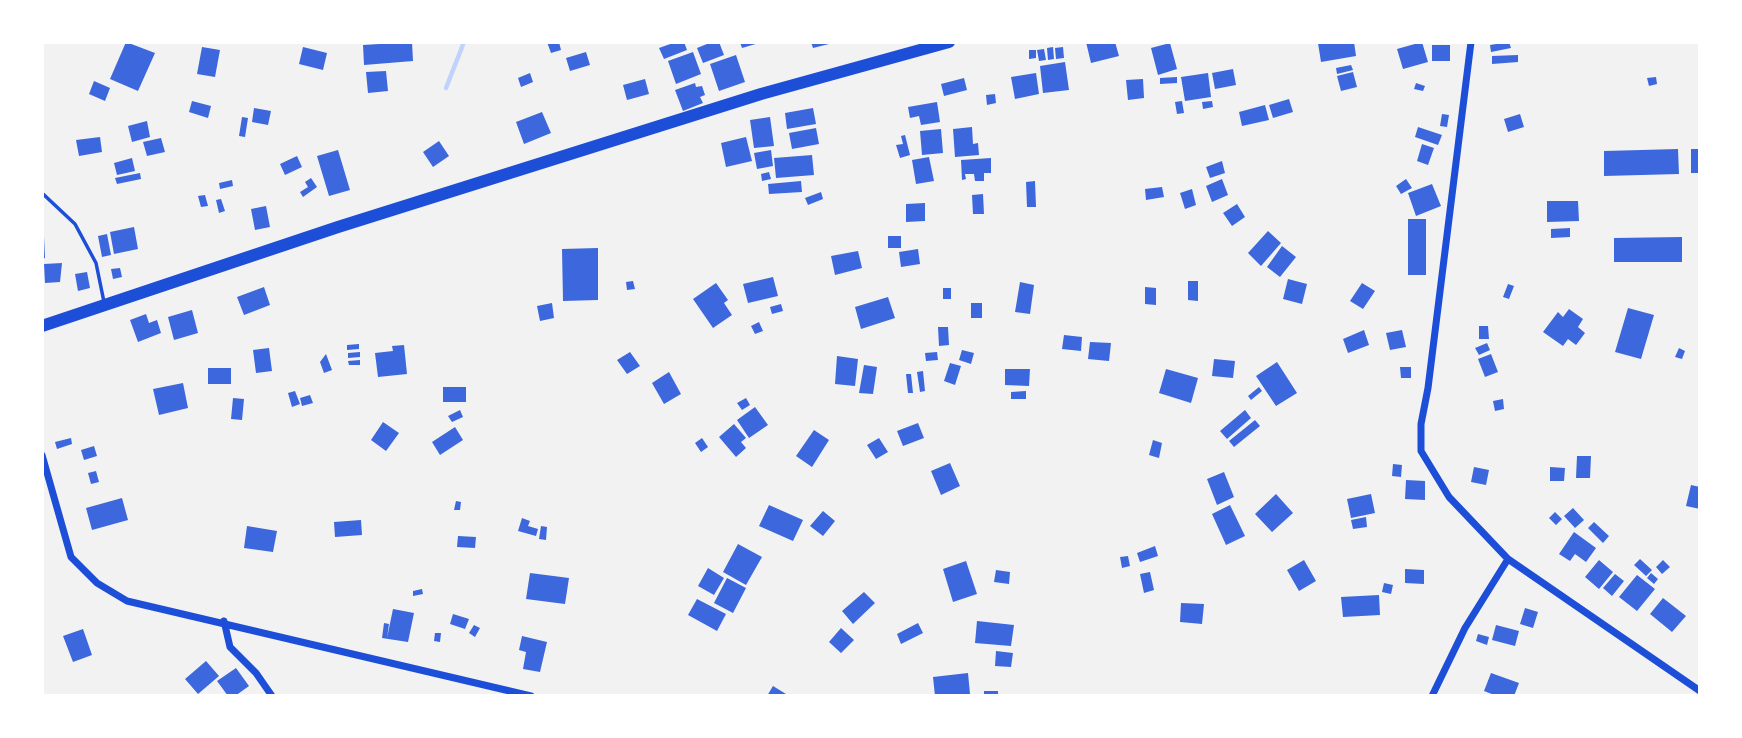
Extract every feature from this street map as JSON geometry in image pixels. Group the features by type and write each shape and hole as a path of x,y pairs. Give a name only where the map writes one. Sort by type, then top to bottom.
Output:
{"main road":[{"path":"42,326 761,94 949,42"}],"street":[{"path":"1471,42 1428,388 1421,424 1421,451 1449,497 1508,559 1700,691"},
{"path":"42,455 71,557 97,583 127,601 224,621 531,696"},
{"path":"1432,696 1465,628 1508,559"},
{"path":"224,621 230,647 256,673 272,696"}],"lane":[{"path":"42,193 75,224 96,262 104,304"}],"building":[{"path":"126,42 155,53 138,91 110,79"},
{"path":"412,42 413,61 364,65 363,45"},
{"path":"547,42 559,42 561,50 551,53"},
{"path":"684,42 687,50 664,59 659,48"},
{"path":"719,42 724,55 703,63 697,48"},
{"path":"740,42 759,42 759,43 742,48"},
{"path":"811,42 832,42 833,43 813,48"},
{"path":"1086,42 1115,42 1119,56 1091,63"},
{"path":"1354,42 1356,56 1321,62 1318,43"},
{"path":"1422,42 1428,62 1403,69 1397,49"},
{"path":"1509,42 1511,48 1491,52 1490,45"},
{"path":"1170,43 1177,69 1158,75 1151,48"},
{"path":"1432,45 1450,45 1450,61 1432,61"},
{"path":"202,47 220,50 215,77 197,74"},
{"path":"303,47 327,53 323,70 299,64"},
{"path":"1053,47 1054,59 1048,60 1047,48"},
{"path":"1063,47 1064,58 1056,59 1055,48"},
{"path":"1044,49 1046,60 1039,61 1037,50"},
{"path":"1029,50 1036,50 1036,58 1029,59"},
{"path":"586,52 590,65 570,71 566,58"},
{"path":"693,52 701,74 676,84 668,61"},
{"path":"736,55 745,82 719,91 710,64"},
{"path":"1518,55 1518,62 1492,64 1492,56"},
{"path":"1065,62 1069,90 1043,93 1040,66"},
{"path":"1351,65 1353,70 1337,74 1336,68"},
{"path":"1233,69 1236,85 1215,89 1212,73"},
{"path":"386,71 388,91 368,93 366,72"},
{"path":"1353,72 1357,87 1341,91 1337,76"},
{"path":"530,73 533,82 521,87 518,78"},
{"path":"1036,73 1039,94 1015,99 1011,77"},
{"path":"1208,73 1211,97 1185,101 1181,77"},
{"path":"1177,77 1177,83 1160,84 1160,78"},
{"path":"1656,77 1657,84 1649,86 1647,78"},
{"path":"964,78 967,90 944,96 941,84"},
{"path":"645,79 649,94 627,100 623,85"},
{"path":"1143,79 1144,98 1128,100 1126,80"},
{"path":"94,81 110,88 105,101 89,94"},
{"path":"695,83 696,87 702,86 705,95 700,97 703,103 683,111 675,90"},
{"path":"1416,83 1425,86 1423,91 1414,89"},
{"path":"995,94 996,103 987,105 986,95"},
{"path":"1289,99 1293,112 1273,118 1269,105"},
{"path":"192,101 211,106 208,118 189,112"},
{"path":"1182,101 1184,113 1177,114 1175,102"},
{"path":"1212,101 1213,107 1203,109 1202,102"},
{"path":"937,102 940,122 921,125 919,116 910,118 908,107"},
{"path":"1265,105 1269,120 1242,126 1239,112"},
{"path":"254,108 271,111 268,125 252,122"},
{"path":"813,108 816,124 787,129 785,113"},
{"path":"542,112 551,133 524,144 516,122"},
{"path":"1442,114 1449,115 1447,127 1440,126"},
{"path":"1520,114 1524,127 1508,132 1504,119"},
{"path":"242,117 248,118 245,137 239,136"},
{"path":"770,117 774,146 754,148 750,120"},
{"path":"147,121 150,137 132,142 128,126"},
{"path":"972,127 973,144 978,143 979,155 955,157 953,129"},
{"path":"1418,127 1442,135 1438,145 1415,137"},
{"path":"816,128 819,144 792,149 789,133"},
{"path":"941,129 943,153 922,155 920,131"},
{"path":"905,135 910,155 900,158 896,145 903,144 901,136"},
{"path":"100,137 102,152 79,156 76,140"},
{"path":"746,137 752,161 726,167 721,143"},
{"path":"161,138 165,152 147,156 143,142"},
{"path":"439,141 449,156 433,167 423,152"},
{"path":"1422,144 1434,148 1428,165 1417,161"},
{"path":"1678,149 1679,174 1604,176 1604,151"},
{"path":"1691,149 1700,149 1700,173 1691,173"},
{"path":"338,150 350,190 329,196 317,156"},
{"path":"771,150 773,166 757,169 754,153"},
{"path":"812,155 814,175 776,178 774,158"},
{"path":"297,156 302,167 285,175 280,164"},
{"path":"929,157 934,181 916,184 912,160"},
{"path":"132,158 135,171 117,175 114,163"},
{"path":"991,158 991,173 984,173 984,181 975,181 974,174 965,174 966,179 962,180 961,160"},
{"path":"1222,161 1225,173 1210,178 1206,167"},
{"path":"769,172 771,179 762,181 761,174"},
{"path":"140,173 141,179 117,184 115,178"},
{"path":"311,178 317,187 303,197 300,192 308,187 305,182"},
{"path":"1222,179 1228,195 1212,202 1206,186"},
{"path":"1406,179 1412,188 1401,194 1396,186"},
{"path":"232,180 233,186 220,189 219,183"},
{"path":"801,181 802,192 769,194 768,184"},
{"path":"1035,181 1036,207 1027,207 1026,182"},
{"path":"1432,184 1441,206 1416,216 1408,193"},
{"path":"1162,187 1164,197 1146,200 1145,189"},
{"path":"1192,189 1196,205 1185,209 1180,193"},
{"path":"821,192 823,199 808,205 805,198"},
{"path":"983,194 984,214 973,214 972,195"},
{"path":"205,195 208,206 201,207 198,196"},
{"path":"221,199 225,211 219,213 216,200"},
{"path":"1547,201 1578,201 1579,221 1547,222"},
{"path":"925,203 925,221 906,222 906,204"},
{"path":"1237,204 1245,217 1232,226 1223,213"},
{"path":"266,206 270,227 255,230 251,209"},
{"path":"1408,219 1426,219 1426,275 1408,275"},
{"path":"134,227 138,249 114,254 110,232"},
{"path":"1570,228 1570,237 1551,238 1551,229"},
{"path":"1268,231 1281,243 1261,266 1248,253"},
{"path":"107,234 111,255 102,257 98,236"},
{"path":"42,236 45,258 42,259"},
{"path":"888,236 901,236 901,248 888,248"},
{"path":"1682,237 1682,262 1614,262 1614,238"},
{"path":"1282,246 1296,257 1280,277 1267,267"},
{"path":"598,248 598,300 563,301 562,249"},
{"path":"918,249 920,264 901,267 899,252"},
{"path":"858,251 862,268 835,275 831,256"},
{"path":"62,263 60,282 45,283 44,264"},
{"path":"120,268 122,277 113,279 111,269"},
{"path":"87,272 90,288 78,291 75,274"},
{"path":"773,277 778,296 748,303 743,284"},
{"path":"1288,279 1307,284 1302,304 1283,299"},
{"path":"633,281 635,289 627,290 626,282"},
{"path":"1188,281 1198,281 1198,301 1188,300"},
{"path":"1020,282 1034,285 1030,314 1015,312"},
{"path":"716,283 728,300 724,303 732,315 713,328 693,299"},
{"path":"1362,283 1375,291 1363,309 1350,301"},
{"path":"1508,284 1514,286 1509,299 1503,297"},
{"path":"264,287 270,305 244,315 237,297"},
{"path":"1145,287 1156,288 1156,305 1145,304"},
{"path":"943,288 951,288 951,299 943,299"},
{"path":"888,297 895,318 861,329 855,307"},
{"path":"552,303 554,318 540,321 537,306"},
{"path":"971,303 982,303 982,318 971,318"},
{"path":"781,304 783,311 772,314 770,307"},
{"path":"1628,308 1654,315 1641,359 1615,352"},
{"path":"1569,309 1583,319 1578,327 1585,333 1576,345 1568,339 1563,346 1543,332 1558,312 1563,317"},
{"path":"192,310 198,333 174,340 168,317"},
{"path":"146,314 149,323 157,320 161,333 138,342 130,320"},
{"path":"759,322 763,331 755,334 751,326"},
{"path":"1479,326 1488,326 1489,339 1479,339"},
{"path":"938,327 948,327 949,345 939,346"},
{"path":"1364,330 1369,345 1348,353 1343,339"},
{"path":"1402,330 1406,347 1390,350 1386,333"},
{"path":"1064,335 1082,337 1081,351 1062,349"},
{"path":"1090,342 1111,343 1109,361 1088,359"},
{"path":"1487,343 1490,350 1479,355 1475,348"},
{"path":"359,344 359,349 347,350 347,345"},
{"path":"404,345 407,374 378,377 375,353 393,351 392,346"},
{"path":"269,348 272,371 256,373 253,350"},
{"path":"1679,348 1685,351 1682,359 1675,357"},
{"path":"962,350 974,353 971,364 959,360"},
{"path":"360,352 360,357 348,358 348,353"},
{"path":"630,352 640,366 627,374 617,360"},
{"path":"937,352 938,360 926,361 925,353"},
{"path":"326,354 332,370 324,373 320,362"},
{"path":"1491,354 1498,372 1485,377 1478,359"},
{"path":"837,356 858,359 855,386 835,384"},
{"path":"1214,359 1235,361 1233,378 1212,376"},
{"path":"360,360 360,365 349,365 348,361"},
{"path":"1277,362 1297,393 1276,406 1256,376"},
{"path":"950,363 961,366 955,385 944,381"},
{"path":"864,365 877,367 873,394 859,393"},
{"path":"1400,367 1411,367 1411,378 1401,378"},
{"path":"208,368 231,368 231,384 208,384"},
{"path":"1005,369 1030,369 1029,386 1005,385"},
{"path":"1166,369 1198,378 1191,403 1159,393"},
{"path":"923,371 925,391 920,392 917,372"},
{"path":"669,372 681,394 664,404 652,383"},
{"path":"906,374 911,374 913,393 908,393"},
{"path":"183,383 188,408 159,415 153,389"},
{"path":"443,387 466,387 466,402 443,402"},
{"path":"1259,387 1262,391 1251,400 1248,396"},
{"path":"295,391 300,404 292,407 288,393"},
{"path":"1026,391 1026,399 1011,399 1011,392"},
{"path":"310,395 313,403 302,406 300,398"},
{"path":"233,398 244,399 242,420 231,419"},
{"path":"746,398 750,405 742,410 737,403"},
{"path":"1503,399 1504,409 1495,411 1493,401"},
{"path":"755,407 768,425 749,438 737,420"},
{"path":"460,410 463,417 452,422 448,416"},
{"path":"1245,410 1251,418 1227,439 1220,431"},
{"path":"1255,420 1260,426 1234,447 1229,441"},
{"path":"383,422 399,433 386,451 371,440"},
{"path":"918,423 924,438 903,446 897,431"},
{"path":"734,424 746,438 741,442 746,448 736,457 719,437"},
{"path":"455,427 463,440 440,455 432,442"},
{"path":"814,430 829,440 812,467 796,456"},
{"path":"71,438 72,444 57,449 55,442"},
{"path":"702,438 708,447 701,452 695,443"},
{"path":"879,438 888,452 876,459 867,445"},
{"path":"1153,440 1162,443 1159,458 1149,455"},
{"path":"94,446 97,456 84,460 81,450"},
{"path":"1577,456 1591,456 1590,478 1576,478"},
{"path":"950,463 960,486 941,495 931,471"},
{"path":"1393,464 1402,465 1401,477 1392,476"},
{"path":"1474,467 1489,470 1486,485 1471,482"},
{"path":"1550,467 1565,468 1564,481 1550,481"},
{"path":"96,471 99,482 91,484 88,473"},
{"path":"1224,472 1234,497 1217,505 1207,479"},
{"path":"1406,480 1425,481 1425,500 1405,499"},
{"path":"1691,485 1700,487 1700,509 1686,506"},
{"path":"1276,494 1293,513 1272,532 1255,514"},
{"path":"1371,494 1375,513 1351,518 1347,499"},
{"path":"122,498 128,520 92,530 86,508"},
{"path":"456,501 461,502 460,510 454,510"},
{"path":"769,505 803,520 793,541 759,526"},
{"path":"1230,505 1245,536 1226,545 1212,514"},
{"path":"1573,508 1584,520 1575,528 1564,516"},
{"path":"823,511 835,521 823,536 810,526"},
{"path":"1555,512 1562,519 1556,525 1549,518"},
{"path":"1366,517 1367,527 1353,529 1351,520"},
{"path":"522,518 530,521 528,526 538,529 536,536 518,531"},
{"path":"361,520 362,535 335,537 334,522"},
{"path":"1594,522 1609,536 1603,543 1588,528"},
{"path":"247,526 277,531 273,552 244,548"},
{"path":"541,526 547,527 546,540 539,539"},
{"path":"1574,532 1596,548 1586,562 1575,554 1570,561 1559,554"},
{"path":"458,536 476,537 475,548 457,547"},
{"path":"738,544 762,557 746,585 723,572"},
{"path":"1155,546 1158,556 1140,562 1137,553"},
{"path":"1128,556 1130,566 1122,568 1120,557"},
{"path":"1640,559 1652,570 1646,576 1634,565"},
{"path":"1304,560 1316,581 1299,591 1287,570"},
{"path":"1599,560 1613,572 1599,589 1585,577"},
{"path":"1663,560 1670,567 1662,574 1656,567"},
{"path":"966,561 977,594 953,602 943,569"},
{"path":"708,568 724,578 714,595 698,586"},
{"path":"1405,569 1424,570 1424,584 1405,583"},
{"path":"996,570 1010,572 1009,584 994,582"},
{"path":"1150,572 1154,590 1144,593 1140,574"},
{"path":"530,573 569,578 565,604 526,599"},
{"path":"1651,573 1658,579 1654,584 1647,578"},
{"path":"1615,574 1624,581 1612,596 1603,588"},
{"path":"1637,575 1655,589 1637,611 1619,597"},
{"path":"727,578 746,588 733,613 714,603"},
{"path":"1384,583 1393,585 1391,594 1382,592"},
{"path":"422,589 423,594 413,596 413,591"},
{"path":"864,592 875,603 853,624 842,611"},
{"path":"1379,595 1380,615 1343,617 1341,597"},
{"path":"1663,598 1686,616 1672,632 1650,614"},
{"path":"697,599 726,614 717,631 688,615"},
{"path":"1181,603 1204,604 1202,624 1180,622"},
{"path":"1525,608 1538,612 1533,628 1520,624"},
{"path":"393,609 414,613 408,642 382,638 384,623 389,624 387,638"},
{"path":"453,614 469,619 465,629 450,624"},
{"path":"977,621 1014,625 1011,646 975,643"},
{"path":"918,623 923,633 901,644 897,634"},
{"path":"474,625 480,628 475,637 469,633"},
{"path":"1496,625 1519,631 1515,646 1492,640"},
{"path":"841,628 854,640 841,653 829,642"},
{"path":"83,629 92,655 73,662 63,636"},
{"path":"435,633 441,633 440,642 434,641"},
{"path":"1478,634 1489,637 1487,645 1476,641"},
{"path":"522,636 547,642 540,672 523,669 526,652 519,650"},
{"path":"996,651 1013,653 1011,667 995,666"},
{"path":"206,661 219,676 198,694 185,679"},
{"path":"236,668 249,686 235,696 228,696 217,681"},
{"path":"968,673 970,694 935,696 933,677"},
{"path":"1491,673 1519,683 1514,696 1497,696 1484,691"},
{"path":"773,686 786,694 767,696"},
{"path":"984,691 998,691 998,696 984,696"}],"waterway":[{"path":"446,88 464,42"}]}
